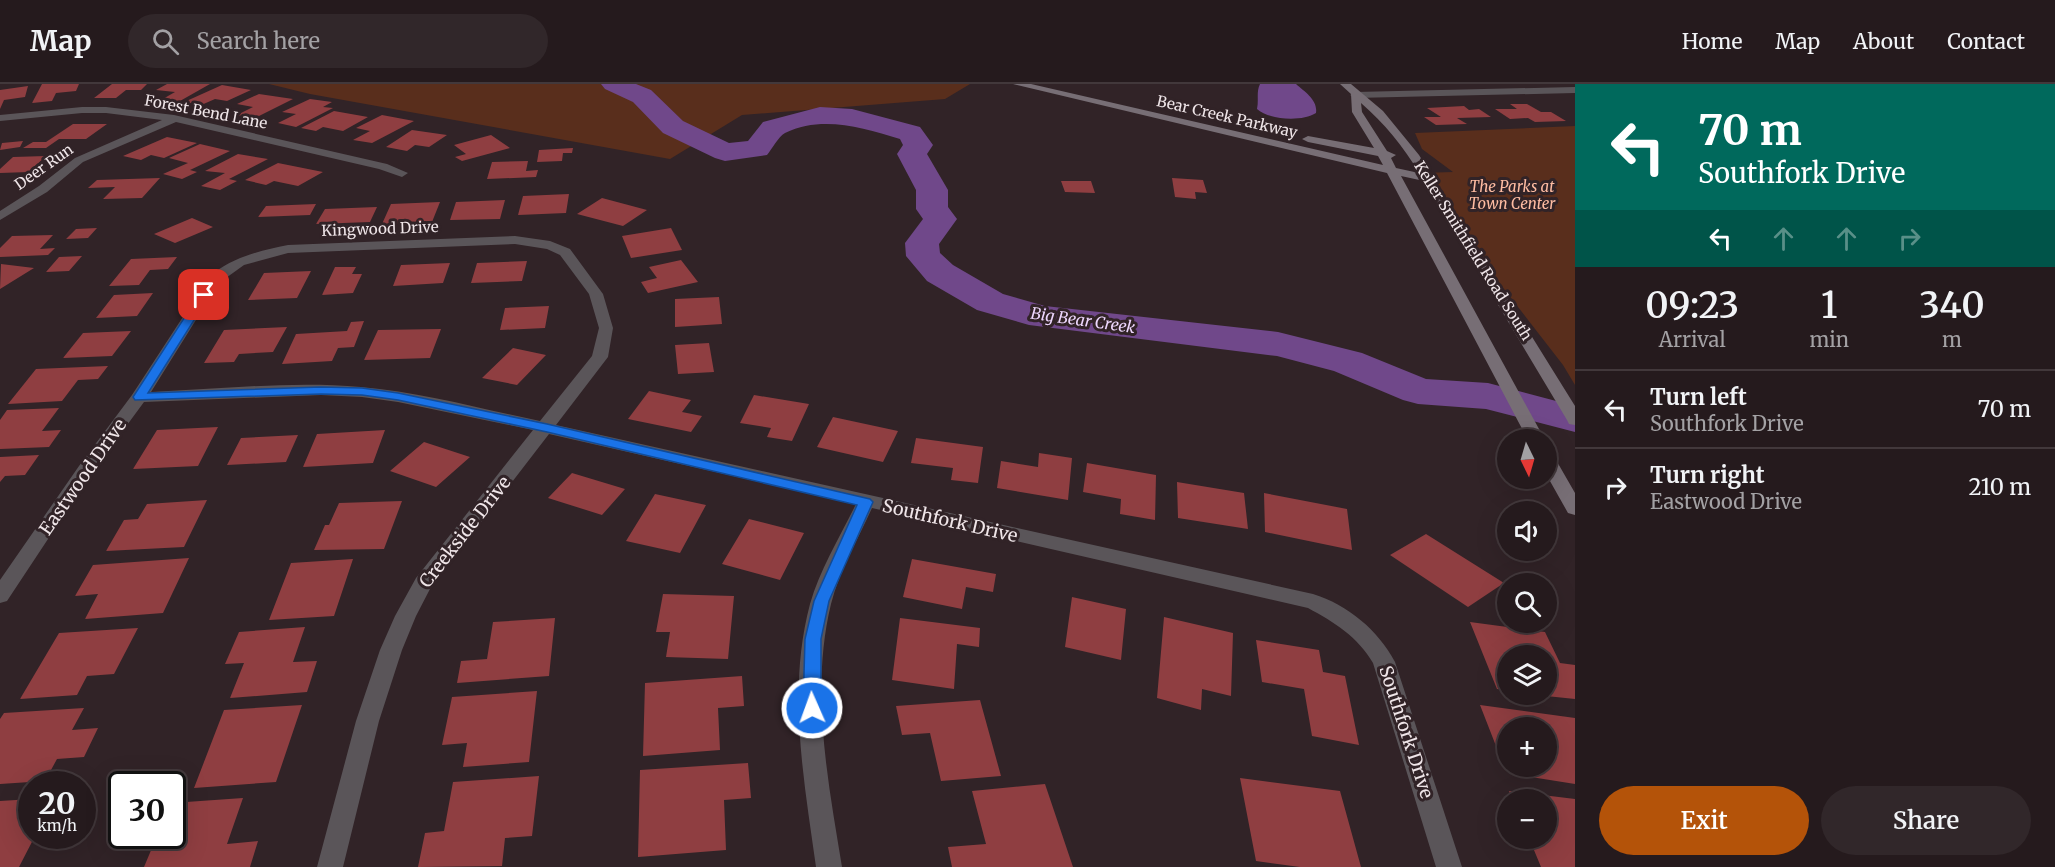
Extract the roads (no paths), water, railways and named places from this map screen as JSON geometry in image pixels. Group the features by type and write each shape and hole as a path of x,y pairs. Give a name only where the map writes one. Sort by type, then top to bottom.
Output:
{"main road":[{"name":"Bear Creek Parkway","path":"1018,84 1429,179"},
{"name":"Bear Creek Parkway","path":"1066,84 1418,161"},
{"name":"Keller Smithfield Road South","path":"1345,84 1355,95 1379,112 1418,161 1575,420"},
{"name":"Keller Smithfield Road South","path":"1355,95 1357,112 1383,154 1531,429"},
{"path":"1155,116 1164,106"},
{"path":"1557,477 1575,509"}],"street":[{"path":"1355,95 1575,90"},
{"name":"Forest Bend Lane","path":"0,118 82,110 106,110 174,118 383,166 402,173"},
{"name":"Deer Run","path":"0,216 43,189 79,160 174,118"},
{"name":"Kingwood Drive","path":"226,268 252,257 288,249 514,240 538,243"},
{"name":"Creekside Drive","path":"330,867 382,672 408,608 423,583 547,428 600,357 606,328 596,294 565,252 538,243"},
{"name":"Eastwood Drive","path":"0,596 85,470 139,397 214,280 226,268"},
{"name":"Southfork Drive","path":"139,397 321,390 398,397 547,428 1313,602 1340,615 1376,648 1384,662 1449,867"},
{"path":"829,867 817,778 811,687 813,639 821,601 866,502"}],"waterway":[{"name":"Big Bear Creek","path":"614,84 642,96 673,127 725,152 757,149 773,128 820,115 852,117 910,133 918,145 912,154 932,190 932,209 941,219 922,243 923,256 940,273 990,302 1042,317 1278,344 1348,362 1418,391 1488,396 1575,419"}],"park label":[{"name":"The Parks at Town Center","path":"1512,196"}]}
